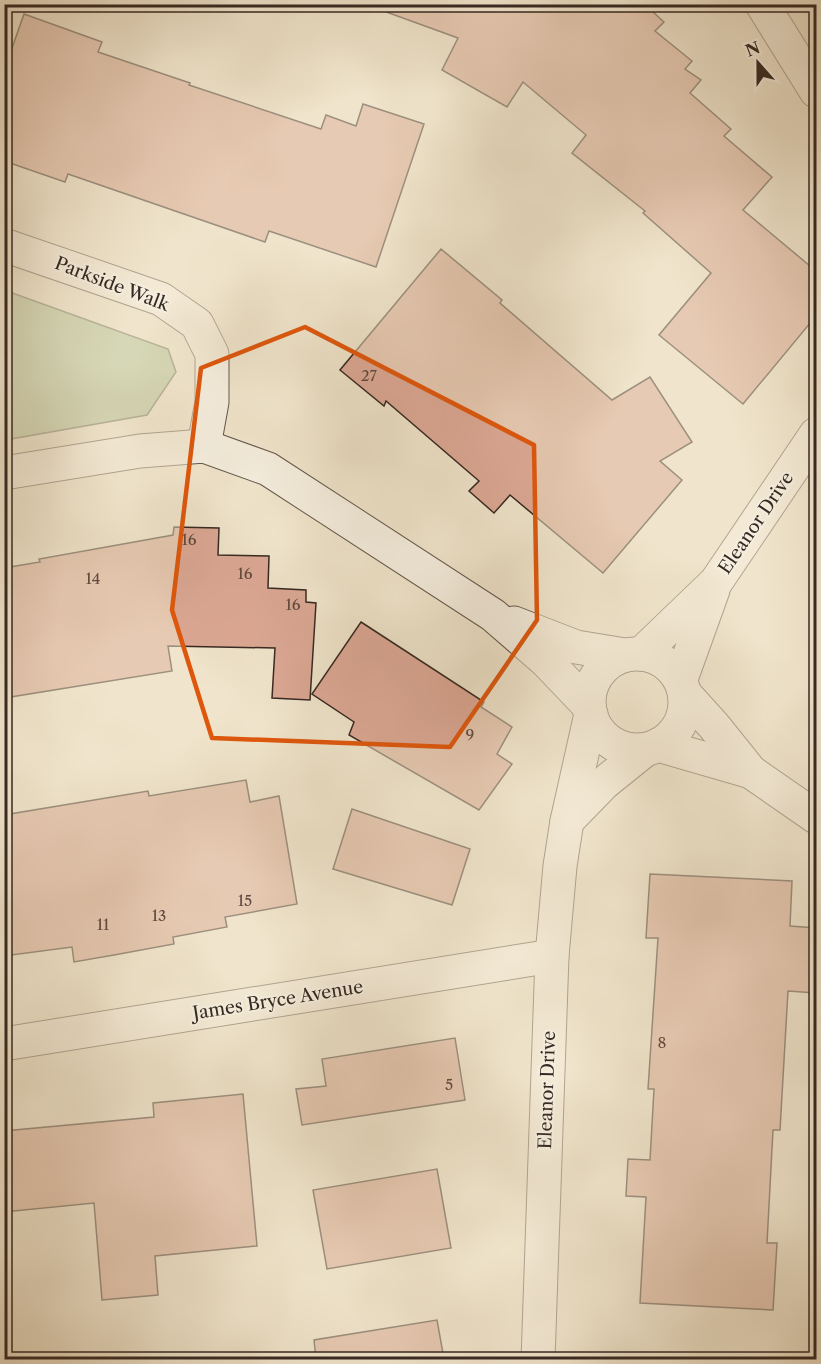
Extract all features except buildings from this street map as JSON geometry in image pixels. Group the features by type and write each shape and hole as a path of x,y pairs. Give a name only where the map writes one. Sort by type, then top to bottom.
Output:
{"street":[{"path":"762,4 816,91"},
{"name":"Parkside Walk","path":"4,245 161,298 197,324 212,354 212,402 204,446"},
{"name":"Eleanor Drive","path":"633,654 716,582 816,434"},
{"path":"4,473 140,451 204,446 268,470 493,615 546,661 590,710"},
{"name":"Eleanor Drive","path":"683,687 716,582"},
{"path":"493,615 576,647 657,657 671,666 683,687 751,772 816,817"},
{"path":"633,654 610,662 591,685 590,710 596,727 605,738 617,746 630,750 652,748 751,772"},
{"path":"567,821 604,783 652,748 670,738 679,726 685,711 683,687"},
{"name":"Eleanor Drive","path":"538,1359 552,956 560,866 590,710"},
{"name":"James Bryce Avenue","path":"4,1044 552,956"}],"highlighted area":[{"path":"305,327 534,445 537,620 450,747 212,738 172,610 201,368"}],"green space":[{"path":"4,290 168,349 176,372 147,415 5,440"}]}
